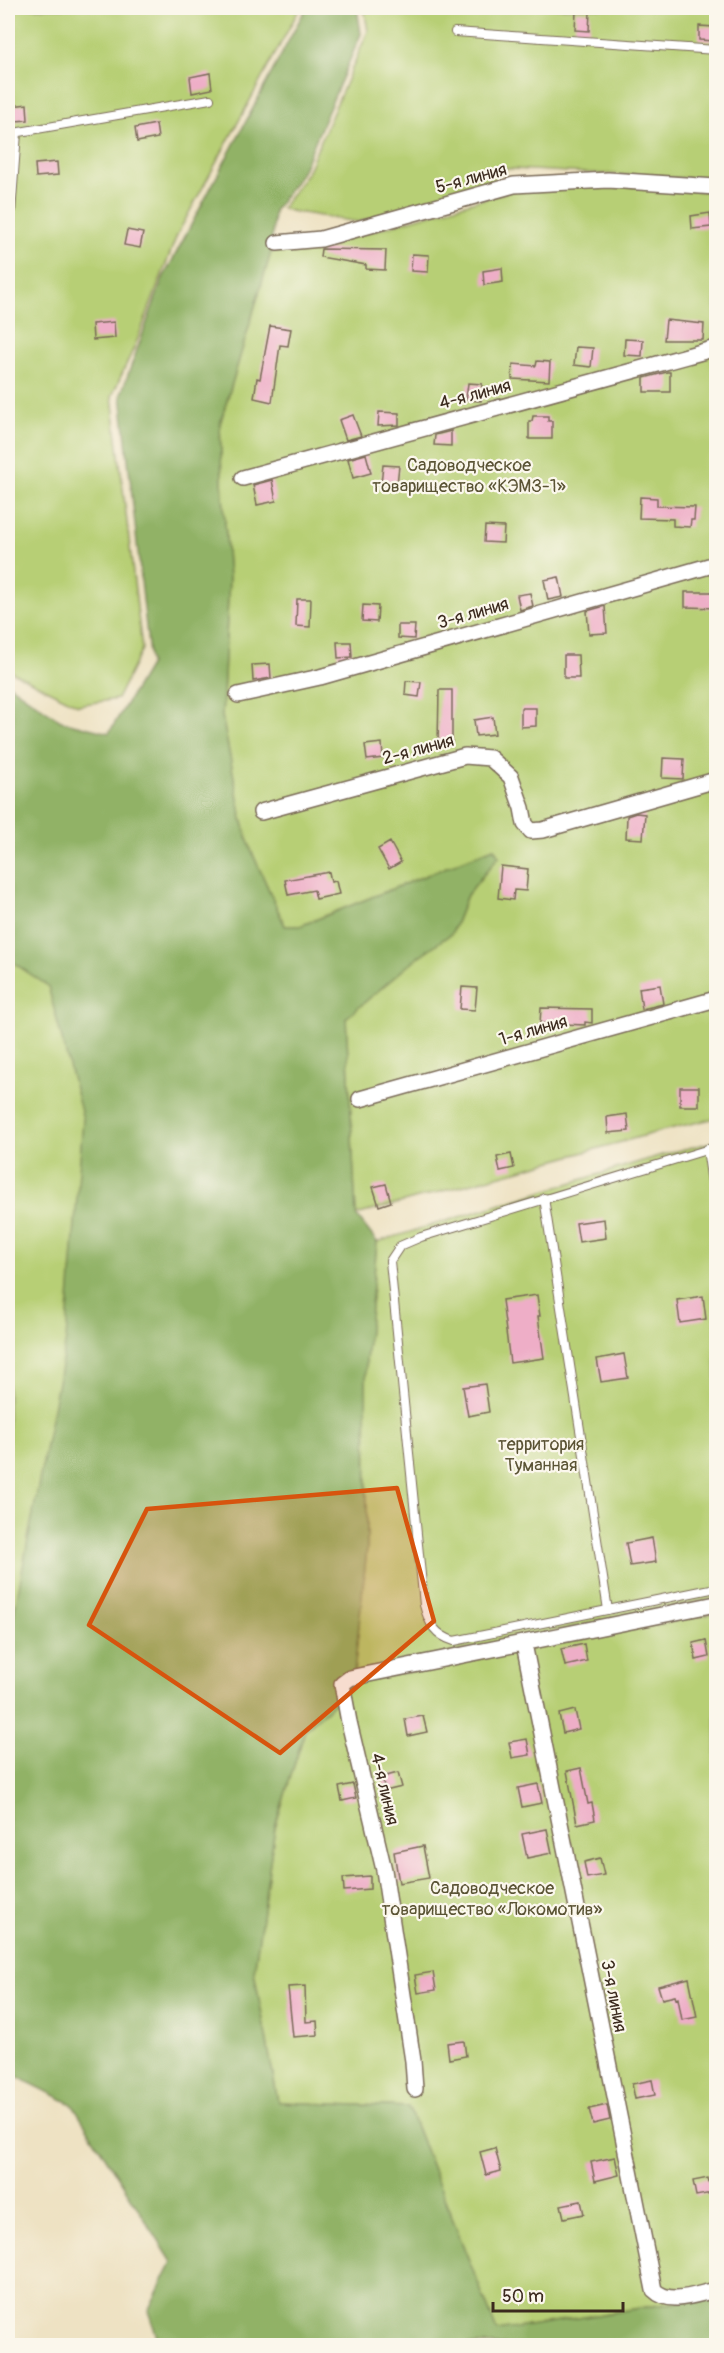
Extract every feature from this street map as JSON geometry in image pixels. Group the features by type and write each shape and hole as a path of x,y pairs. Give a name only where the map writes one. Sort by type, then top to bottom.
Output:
{"street":[{"name":"5-я линия","path":"277,243 321,239 514,185 608,180 717,187"},
{"name":"4-я линия","path":"243,478 717,348"},
{"name":"3-я линия","path":"238,695 320,677 717,564"},
{"name":"2-я линия","path":"261,812 465,756 490,758 511,777 522,808 525,825 531,831 543,830 717,780"},
{"name":"1-я линия","path":"360,1099 717,999"},
{"path":"524,1644 716,1607"},
{"name":"4-я линия","path":"415,2089 384,1870 342,1684 350,1678 359,1676 524,1644"},
{"name":"3-я линия","path":"524,1644 654,2290 660,2297 671,2299 717,2290"}],"lane":[{"path":"455,32 717,50"},
{"path":"8,134 210,99"},
{"path":"8,254 17,133"},
{"path":"717,1147 421,1237 400,1246 390,1261 424,1605 429,1623 441,1637 454,1641 717,1588"},
{"path":"707,1149 717,1210"},
{"path":"544,1198 608,1610"},
{"path":"522,1627 524,1644"}],"highlighted area":[{"path":"397,1488 434,1621 280,1753 89,1625 147,1509"}],"green space":[{"path":"8,8 300,8 177,235 137,341 112,396 142,649 117,699 78,705 8,670"},
{"path":"306,8 357,8 361,34 302,172 274,211 271,252 220,424 229,578 222,716 242,819 251,850 285,926 300,926 494,848 499,856 467,895 452,933 418,957 346,1018 356,1215 377,1242 366,1361 367,1547 354,1673 356,1682 305,1730 275,1827 254,1972 278,2102 408,2107 497,2331 716,2296 716,2345 160,2345 148,2311 172,2262 72,2104 8,2072 8,1645 66,1340 83,1119 48,986 8,959 8,684 61,721 109,733 150,664 121,394 163,278"},
{"path":"364,8 716,8 716,180 495,168 495,183 358,222 282,208 307,173 368,31"},
{"name":"Садоводческое товарищество «КЭМЗ-1»","path":"598,184 716,192 716,1118 356,1215 346,1018 418,957 452,933 467,895 499,856 494,848 300,926 285,926 251,850 242,819 222,716 229,578 220,424 271,252 310,249 517,189"},
{"path":"8,940 68,980 94,1120 8,1871"},
{"name":"территория Туманная","path":"716,1141 716,1598 354,1673 367,1547 366,1361 377,1242 662,1155"},
{"name":"Садоводческое товарищество «Локомотив»","path":"716,1613 716,2296 497,2331 408,2107 278,2102 254,1971 275,1827 305,1730 356,1682"}],"building":[{"path":"576,11 590,12 589,31 575,30"},
{"path":"699,26 715,27 715,41 699,40"},
{"path":"210,73 212,89 192,93 190,77"},
{"path":"27,104 28,120 15,121 13,106"},
{"path":"156,124 158,138 137,142 135,128"},
{"path":"57,162 58,175 36,177 35,164"},
{"path":"710,213 711,227 692,229 691,216"},
{"path":"127,230 143,233 140,248 124,245"},
{"path":"321,249 386,250 385,270 366,269 366,265 320,257"},
{"path":"412,254 429,255 428,272 411,271"},
{"path":"502,268 503,282 484,285 483,271"},
{"path":"666,320 704,324 703,340 664,340"},
{"path":"114,322 115,338 93,340 92,324"},
{"path":"270,326 291,329 288,346 280,345 272,402 254,398"},
{"path":"625,339 643,340 642,356 624,355"},
{"path":"576,347 593,348 591,367 574,365"},
{"path":"537,361 550,362 549,381 512,379 513,364 536,366"},
{"path":"670,372 670,392 644,392 644,378"},
{"path":"468,383 482,384 481,401 466,400"},
{"path":"379,412 399,413 399,425 378,426"},
{"path":"353,415 361,436 346,440 339,420"},
{"path":"533,416 548,416 548,421 552,421 552,439 529,439 529,421 532,421"},
{"path":"451,431 451,446 434,445 435,435"},
{"path":"366,454 371,473 353,478 348,459"},
{"path":"383,465 399,466 397,484 381,483"},
{"path":"272,480 276,501 257,505 253,485"},
{"path":"640,497 657,498 657,506 695,507 694,520 691,520 690,527 673,526 673,519 639,518"},
{"path":"485,526 504,527 503,543 484,542"},
{"path":"559,577 563,597 548,600 544,580"},
{"path":"685,592 717,592 717,608 685,607"},
{"path":"530,593 533,606 520,610 517,595"},
{"path":"297,599 311,599 310,627 296,626"},
{"path":"363,605 378,606 377,622 362,621"},
{"path":"605,606 607,633 589,634 587,611"},
{"path":"398,625 415,625 414,639 398,638"},
{"path":"337,642 351,642 352,657 338,658"},
{"path":"564,655 578,655 579,678 564,678"},
{"path":"270,664 271,678 253,681 252,665"},
{"path":"406,681 421,682 419,697 405,695"},
{"path":"439,690 452,690 452,743 438,743"},
{"path":"521,708 536,708 536,726 521,727"},
{"path":"493,717 495,734 476,736 474,720"},
{"path":"382,743 383,758 367,760 365,745"},
{"path":"663,758 684,759 683,779 662,778"},
{"path":"636,813 645,814 643,839 626,838 627,816"},
{"path":"390,842 401,862 389,869 378,849"},
{"path":"501,866 528,869 526,891 514,890 513,900 498,898"},
{"path":"329,872 331,882 336,881 339,894 316,899 314,890 288,895 285,880"},
{"path":"660,985 663,1004 642,1009 639,988"},
{"path":"462,987 477,988 475,1010 460,1009"},
{"path":"541,1008 592,1009 592,1023 585,1022 585,1025 540,1023"},
{"path":"680,1087 699,1087 699,1106 680,1106"},
{"path":"627,1114 629,1131 608,1133 607,1117"},
{"path":"511,1154 514,1168 500,1171 497,1157"},
{"path":"386,1184 391,1202 379,1206 373,1187"},
{"path":"604,1219 606,1238 579,1242 576,1223"},
{"path":"537,1295 544,1358 510,1363 502,1300"},
{"path":"703,1296 706,1319 680,1323 677,1300"},
{"path":"624,1354 628,1378 601,1382 597,1359"},
{"path":"485,1384 489,1412 468,1416 463,1387"},
{"path":"652,1538 656,1562 630,1566 626,1543"},
{"path":"706,1640 709,1657 696,1660 693,1643"},
{"path":"584,1644 587,1661 565,1666 561,1649"},
{"path":"575,1710 579,1729 563,1733 559,1714"},
{"path":"423,1716 427,1732 408,1736 405,1719"},
{"path":"527,1739 530,1755 512,1758 509,1742"},
{"path":"581,1768 588,1804 592,1803 595,1820 577,1824 567,1771"},
{"path":"398,1773 402,1787 385,1791 382,1777"},
{"path":"353,1784 356,1798 342,1801 339,1787"},
{"path":"538,1784 542,1803 522,1807 518,1788"},
{"path":"547,1829 552,1853 527,1858 522,1834"},
{"path":"423,1846 429,1878 399,1883 394,1852"},
{"path":"600,1858 604,1875 587,1878 584,1862"},
{"path":"370,1876 370,1889 344,1891 343,1878"},
{"path":"433,1972 436,1990 418,1993 415,1975"},
{"path":"689,1978 697,2017 682,2020 678,1998 676,1999 675,1996 662,1999 658,1986"},
{"path":"305,1986 306,2022 317,2021 318,2035 293,2037 288,1987"},
{"path":"464,2041 466,2056 449,2059 447,2043"},
{"path":"652,2080 655,2095 635,2099 632,2084"},
{"path":"607,2105 610,2120 593,2124 589,2109"},
{"path":"495,2148 501,2171 486,2175 480,2152"},
{"path":"615,2157 619,2175 595,2181 591,2162"},
{"path":"708,2178 712,2193 696,2196 693,2181"},
{"path":"581,2201 584,2214 564,2218 561,2205"}]}
